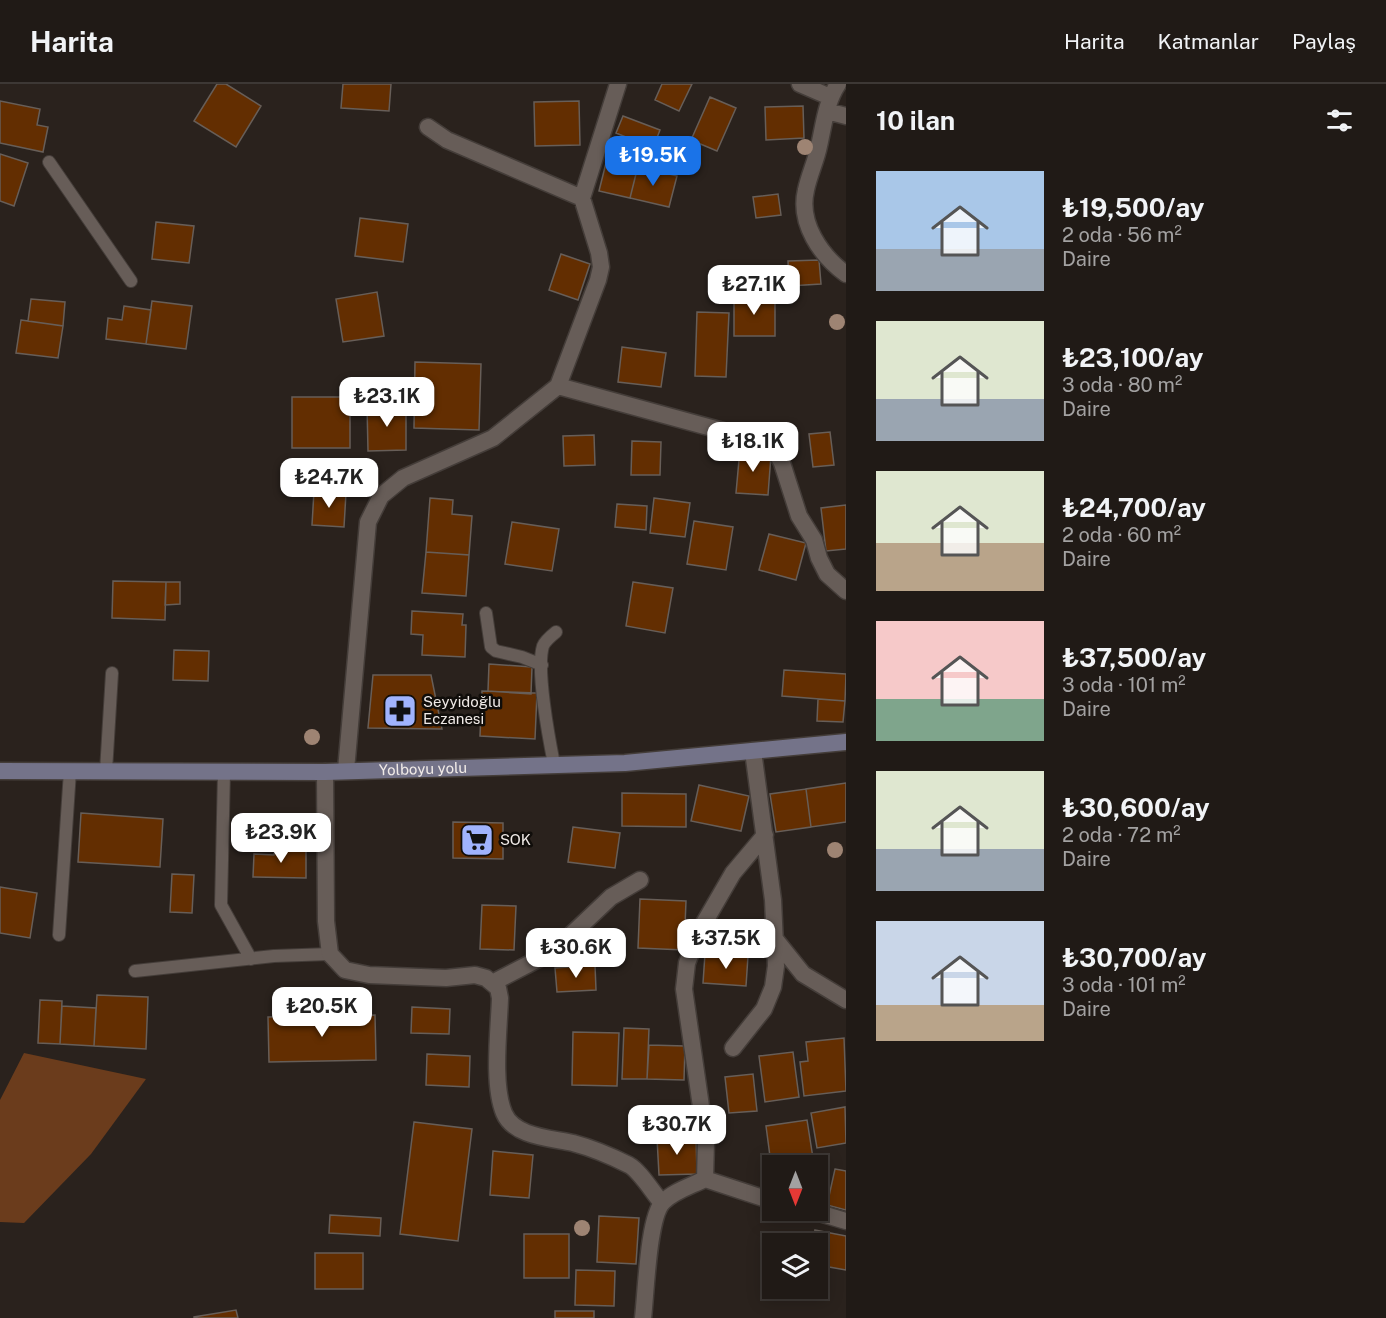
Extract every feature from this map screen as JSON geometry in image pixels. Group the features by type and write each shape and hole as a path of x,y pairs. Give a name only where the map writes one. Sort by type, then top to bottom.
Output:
{"main road":[{"name":"Yolboyu yolu","path":"0,771 325,772 626,763 846,742"}],"street":[{"path":"346,770 368,522 381,496 404,478 493,438 558,386 601,267 582,198 618,84"},
{"path":"800,84 832,97 846,116"},
{"path":"832,97 805,193 807,220 816,244 834,265 846,274"},
{"path":"428,127 447,140 582,198"},
{"path":"558,386 767,443 783,463 799,516 814,540 826,574 846,591"},
{"path":"733,1048 764,1009 773,987 776,966 773,900 753,751"},
{"path":"325,772 326,921 330,954 345,970 369,975 446,978 475,975 494,982 500,998 498,1090 504,1115 517,1128 533,1135 606,1154 632,1166 662,1203"},
{"path":"705,1179 706,1141 684,989 687,963 700,930 732,873 765,835"},
{"path":"494,982 554,951 611,897 640,880"},
{"path":"775,939 802,974 846,1000"},
{"path":"643,1318 651,1245 655,1222 662,1203 676,1193 705,1179 762,1198"},
{"path":"828,1216 846,1221"}],"lane":[{"path":"49,162 131,281"},
{"path":"486,612 491,647 496,651 522,657 542,665"},
{"path":"554,764 548,737 542,665 544,644 556,632"},
{"path":"106,771 112,673"},
{"path":"59,935 70,771"},
{"path":"224,772 221,905 251,959"},
{"path":"135,971 251,959 330,954"}],"shaded area":[{"path":"24,1053 146,1079 91,1154 24,1223 0,1222 0,1100"}],"building":[{"path":"217,84 226,84 261,106 236,147 194,121"},
{"path":"343,84 391,84 389,111 341,108"},
{"path":"662,84 692,84 679,111 655,100"},
{"path":"710,97 736,108 717,151 691,140"},
{"path":"0,101 40,109 37,125 48,127 43,152 0,143"},
{"path":"579,101 580,145 535,146 534,102"},
{"path":"803,106 804,138 766,140 765,107"},
{"path":"623,116 660,130 653,148 616,133"},
{"path":"0,154 28,163 14,206 0,201"},
{"path":"607,159 638,166 630,198 599,191"},
{"path":"638,166 677,176 669,207 630,198"},
{"path":"778,194 781,215 756,218 753,197"},
{"path":"360,218 408,224 403,262 355,256"},
{"path":"156,222 194,226 189,263 152,259"},
{"path":"561,254 590,264 578,300 549,290"},
{"path":"819,260 821,284 789,286 788,261"},
{"path":"377,292 384,336 343,342 336,299"},
{"path":"734,296 775,296 775,336 734,336"},
{"path":"31,299 65,302 63,326 28,321"},
{"path":"152,301 192,306 186,349 146,344"},
{"path":"124,306 151,310 146,344 106,339 108,318 122,320"},
{"path":"697,312 729,313 726,377 695,376"},
{"path":"21,320 63,326 58,358 16,353"},
{"path":"622,347 666,353 661,387 618,382"},
{"path":"415,362 481,364 479,430 414,428"},
{"path":"292,397 350,397 350,448 292,448"},
{"path":"367,405 406,405 406,450 368,451"},
{"path":"830,432 834,465 813,467 809,434"},
{"path":"594,435 595,465 564,466 563,436"},
{"path":"632,441 661,442 660,475 631,475"},
{"path":"740,449 752,449 751,453 771,455 768,495 736,493"},
{"path":"314,491 346,493 344,527 312,525"},
{"path":"430,498 453,500 452,514 472,516 469,555 426,552"},
{"path":"654,498 690,503 685,537 650,533"},
{"path":"617,504 647,506 646,530 615,527"},
{"path":"846,505 846,549 826,551 821,508"},
{"path":"694,521 733,527 726,570 687,564"},
{"path":"512,522 559,529 552,571 505,564"},
{"path":"769,534 806,543 796,580 759,570"},
{"path":"426,552 469,555 466,596 422,593"},
{"path":"113,581 166,582 165,620 112,618"},
{"path":"166,582 180,582 180,604 165,605"},
{"path":"633,582 673,588 665,633 626,626"},
{"path":"412,611 463,614 462,625 466,625 465,657 422,655 423,635 411,634"},
{"path":"174,650 209,651 208,681 173,680"},
{"path":"489,664 532,667 531,694 488,691"},
{"path":"784,670 846,674 845,701 782,696"},
{"path":"373,675 431,675 442,729 368,728"},
{"path":"482,691 537,693 535,739 480,736"},
{"path":"818,699 845,701 843,722 817,721"},
{"path":"846,783 846,822 811,827 806,789"},
{"path":"699,785 749,796 741,831 691,821"},
{"path":"806,789 811,827 776,832 770,794"},
{"path":"622,793 686,794 686,827 622,826"},
{"path":"81,813 163,819 160,867 78,862"},
{"path":"453,822 503,823 503,859 453,858"},
{"path":"573,827 620,833 615,868 568,862"},
{"path":"275,847 306,848 306,878 253,877 254,854 274,855"},
{"path":"172,874 194,875 192,913 170,912"},
{"path":"0,887 37,893 30,938 0,933"},
{"path":"640,899 686,901 684,950 638,948"},
{"path":"482,905 516,906 514,950 480,949"},
{"path":"705,954 748,956 746,986 703,983"},
{"path":"595,965 596,990 557,992 555,968"},
{"path":"97,995 148,997 146,1049 94,1046"},
{"path":"40,1000 62,1001 60,1044 38,1043"},
{"path":"62,1006 96,1008 94,1046 60,1044"},
{"path":"412,1007 450,1009 449,1034 411,1033"},
{"path":"375,1015 376,1060 269,1062 268,1017"},
{"path":"624,1028 649,1029 647,1079 622,1079"},
{"path":"573,1032 619,1033 617,1086 572,1085"},
{"path":"844,1038 846,1091 804,1096 800,1062 808,1061 806,1042"},
{"path":"649,1045 685,1046 684,1080 647,1079"},
{"path":"793,1052 799,1097 765,1102 759,1056"},
{"path":"427,1054 470,1056 469,1087 426,1085"},
{"path":"753,1074 757,1111 729,1113 725,1077"},
{"path":"845,1107 846,1143 817,1148 811,1113"},
{"path":"807,1120 813,1155 770,1155 766,1126"},
{"path":"414,1122 472,1129 458,1241 400,1234"},
{"path":"696,1136 697,1174 659,1175 657,1138"},
{"path":"493,1151 533,1155 529,1198 490,1195"},
{"path":"835,1169 846,1171 846,1210 828,1205"},
{"path":"330,1215 381,1218 380,1236 329,1233"},
{"path":"599,1216 639,1218 636,1264 597,1262"},
{"path":"815,1230 846,1236 846,1270 828,1267 828,1233 814,1233"},
{"path":"524,1234 569,1234 569,1278 524,1278"},
{"path":"315,1253 363,1253 363,1289 315,1289"},
{"path":"576,1270 615,1271 614,1306 575,1305"},
{"path":"236,1310 238,1318 194,1318 194,1317"},
{"path":"555,1311 594,1311 594,1318 555,1318"}],"place":[{"name":"Seyyidoğlu Eczanesi","path":"400,711"},
{"name":"SOK","path":"477,840"}]}
